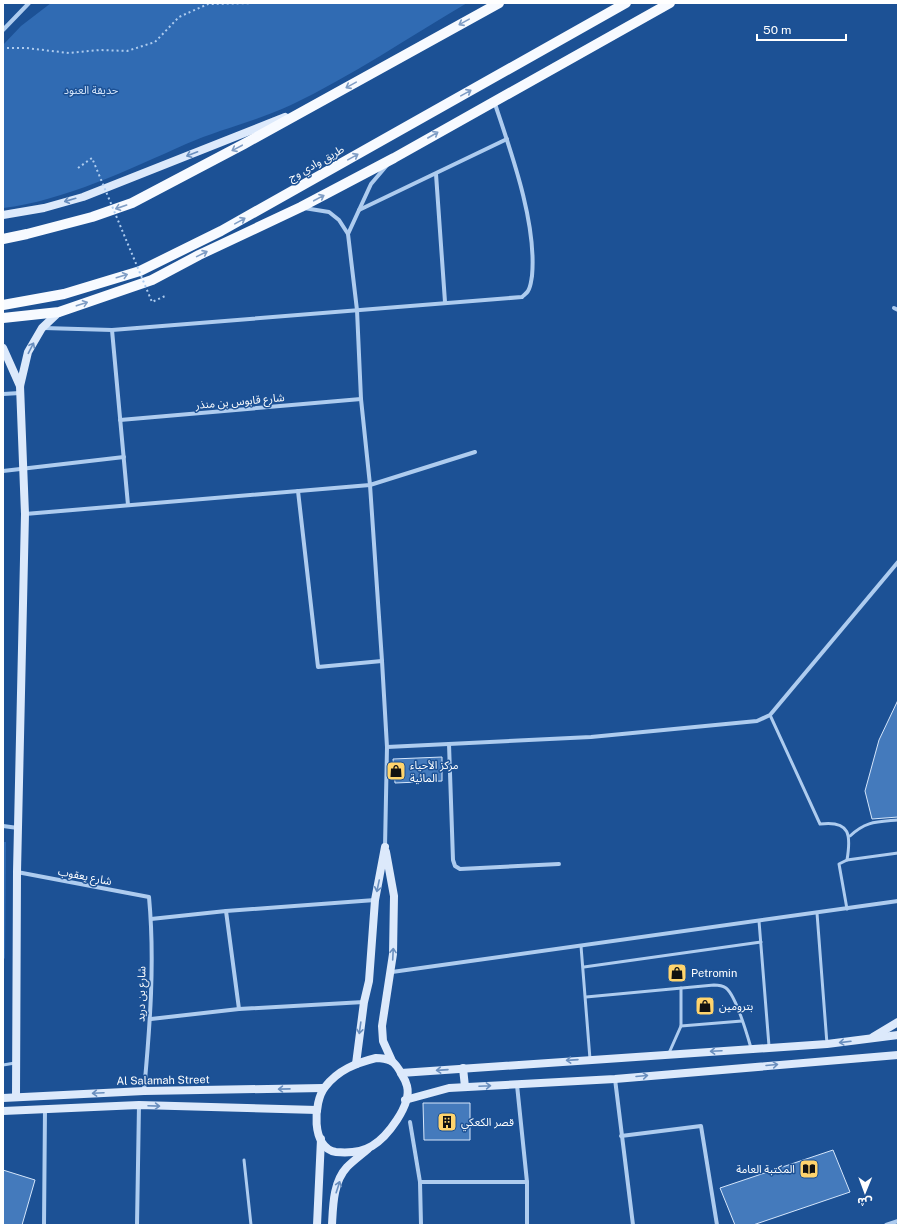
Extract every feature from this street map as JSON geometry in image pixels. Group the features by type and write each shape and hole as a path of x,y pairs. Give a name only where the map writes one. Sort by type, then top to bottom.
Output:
{"main road":[{"path":"3,239 85,219 132,203 244,144 499,3"},
{"path":"604,15 618,3"},
{"name":"طريق وادي وج","path":"3,306 64,294 140,271 221,231 626,3"},
{"path":"3,318 59,312 152,280 199,255 302,207 394,158 494,100 670,3"}],"street":[{"path":"3,30 29,3"},
{"path":"42,328 112,330 522,296 528,292 531,286 534,257 531,232 507,139 494,100"},
{"path":"3,214 44,208 83,196 306,109"},
{"path":"359,210 507,139"},
{"path":"348,234 371,184 394,158"},
{"path":"436,174 445,302"},
{"path":"302,207 329,212 339,220 348,234 357,310 361,399 370,485 382,661 387,746 385,848 375,900 369,981 364,1002 356,1064"},
{"path":"16,1097 17,872 25,514 20,389 28,352 42,328 59,312"},
{"path":"112,330 128,505"},
{"path":"3,348 20,389"},
{"path":"3,394 20,389"},
{"name":"شارع قابوس بن منذر","path":"120,420 361,399"},
{"path":"25,514 370,485 475,452"},
{"path":"3,471 124,457"},
{"path":"298,491 318,667 382,661"},
{"path":"387,746 591,737 757,722 770,715 898,562"},
{"path":"449,744 453,860 455,866 460,870 559,864"},
{"path":"3,826 18,828"},
{"path":"332,1225 334,1200 338,1184 346,1168 386,1135 396,1121 406,1100 408,1087 401,1073 392,1061 383,1041 382,1026 392,972 394,896 385,848"},
{"name":"شارع يعقوب","path":"17,872 149,897"},
{"name":"شارع بن دريد","path":"144,1091 150,1019 151,919 149,897"},
{"path":"151,919 226,911 375,900"},
{"path":"392,972 898,901"},
{"path":"226,911 239,1009"},
{"path":"150,1019 239,1009 364,1002"},
{"path":"870,1038 898,1022"},
{"path":"401,1073 827,1044 898,1035"},
{"path":"406,1100 449,1088 615,1078 898,1055"},
{"path":"371,1147 347,1153 333,1152 325,1146 321,1138 316,1120 317,1110 323,1088 336,1074 356,1064 376,1058 392,1061"},
{"path":"463,1068 465,1087"},
{"path":"615,1078 633,1225"},
{"path":"517,1084 527,1182 527,1225"},
{"name":"Al Salamah Street","path":"3,1098 144,1091 323,1088"},
{"path":"3,1111 139,1105 317,1110"},
{"path":"137,1225 139,1105"},
{"path":"44,1225 45,1109"},
{"path":"410,1122 420,1182 421,1225"},
{"path":"621,1136 701,1126 717,1225"},
{"path":"317,1225 321,1138"},
{"path":"420,1182 527,1182"},
{"path":"887,1225 898,1221"}],"lane":[{"path":"770,715 820,824 827,823 845,828 850,836 847,860"},
{"path":"850,836 869,822 898,820"},
{"path":"847,908 840,864 847,860 898,853"},
{"path":"817,913 827,1044"},
{"path":"759,921 769,1048"},
{"path":"584,966 761,942"},
{"path":"582,946 590,1059"},
{"path":"586,997 714,985 726,988 731,994 752,1049"},
{"path":"668,1054 681,1026 681,988"},
{"path":"681,1026 742,1021"},
{"path":"3,1065 16,1063"},
{"path":"244,1160 251,1225"}],"path":[{"path":"6,48 26,48 69,53 100,50 127,51 155,42 179,17 208,4 256,3"},
{"path":"78,168 92,158 152,302 165,296"}],"green space":[{"name":"حديقة العنود","path":"51,3 467,3 336,82 278,111 199,139 96,183 49,199 3,208 3,45 21,26"},
{"path":"3,842 6,842 5,958 3,960"}],"building":[{"path":"898,700 898,817 872,819 865,791 879,740"},
{"path":"442,757 442,781 395,783 393,759"},
{"name":"قصر الكعكي","path":"423,1103 470,1103 470,1140 424,1140"},
{"name":"المكتبة العامة","path":"833,1150 850,1192 753,1225 735,1225 720,1188"},
{"path":"3,1170 35,1180 22,1225 3,1225"}],"place":[{"name":"مركز الأحياء المائية","path":"396,771"},
{"name":"Petromin","path":"677,973"},
{"name":"بترومين","path":"705,1006"},
{"name":"قصر الكعكي","path":"447,1122"},
{"name":"المكتبة العامة","path":"809,1169"}]}
